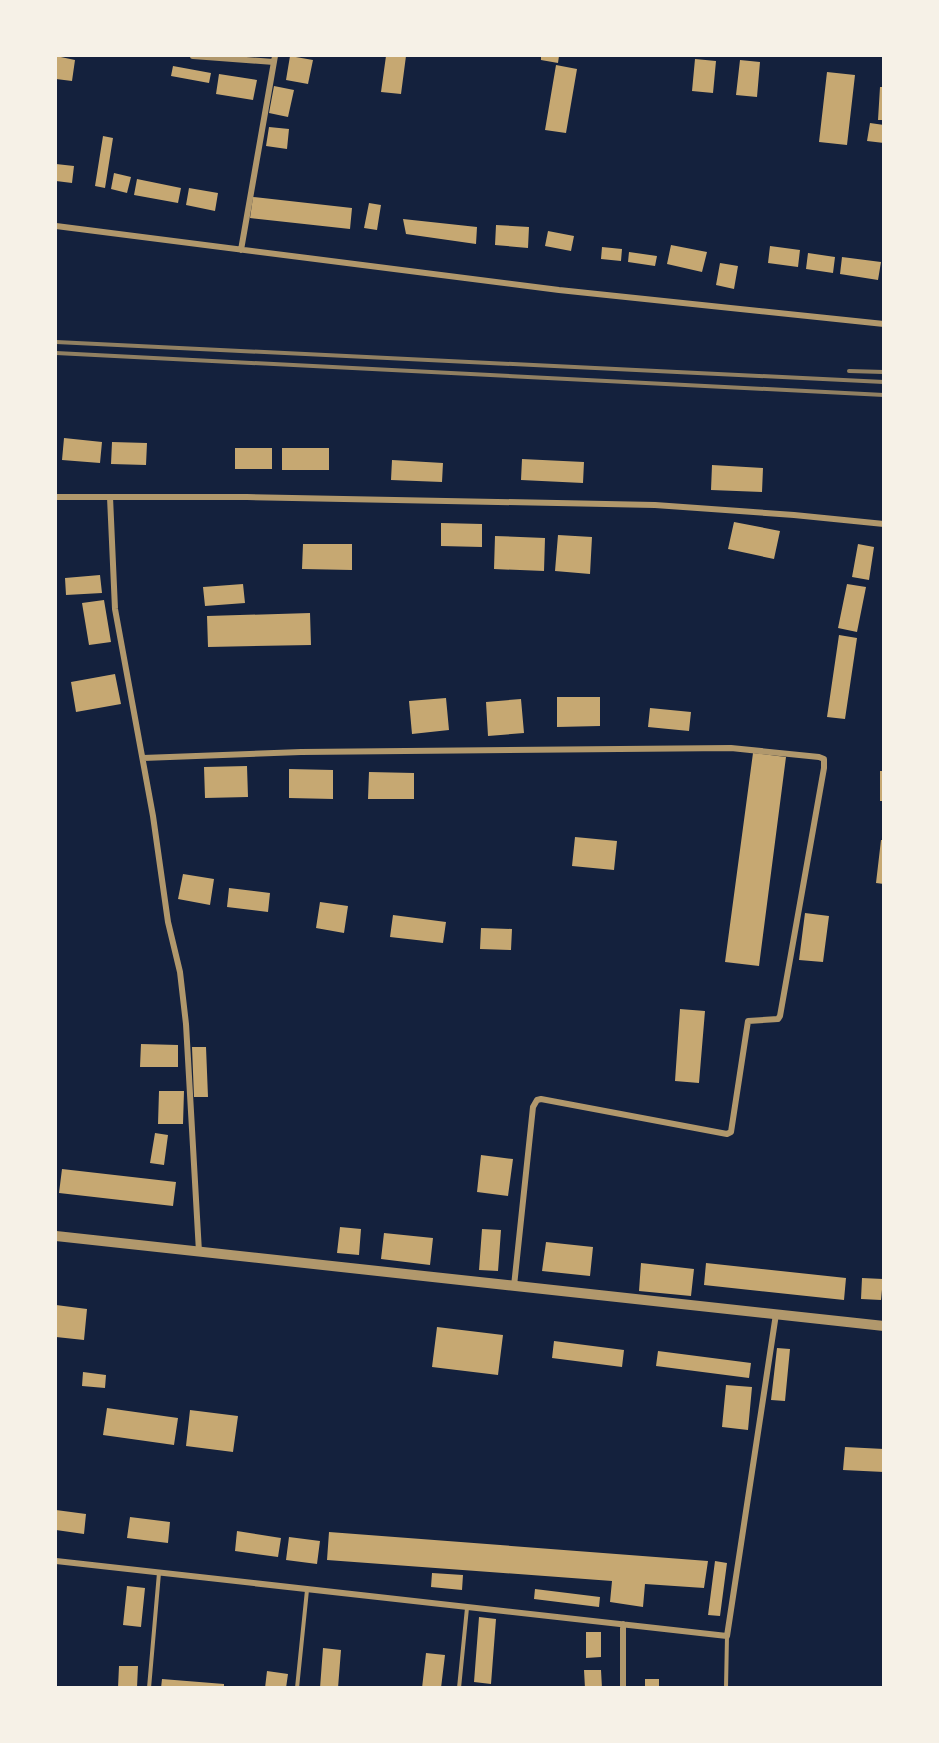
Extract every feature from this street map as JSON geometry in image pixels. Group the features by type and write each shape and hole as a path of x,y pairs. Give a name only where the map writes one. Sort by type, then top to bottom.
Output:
{"street":[{"path":"193,56 275,59 241,250"},
{"path":"56,226 559,290 884,324"},
{"path":"56,497 247,497 655,505 794,515 884,525"},
{"path":"110,497 114,609 143,758 168,922 180,972 186,1024 199,1252"},
{"path":"143,758 301,752 731,748 824,759 780,1017 747,1021 730,1132 727,1134 537,1100 533,1107 514,1286"},
{"path":"56,1236 884,1326"},
{"path":"56,1561 727,1636 776,1314"},
{"path":"623,1624 623,1688"}],"lane":[{"path":"149,1688 159,1572"},
{"path":"297,1688 307,1589"},
{"path":"459,1688 467,1607"},
{"path":"726,1688 727,1636"}],"building":[{"path":"56,56 75,60 72,81 56,79"},
{"path":"290,56 313,60 308,84 286,80"},
{"path":"386,56 406,56 401,94 381,92"},
{"path":"541,56 559,56 558,63 541,60"},
{"path":"695,59 716,61 713,93 692,91"},
{"path":"740,60 760,62 757,97 736,95"},
{"path":"556,65 577,69 566,133 545,130"},
{"path":"173,66 211,73 209,83 171,76"},
{"path":"827,72 855,75 847,145 819,142"},
{"path":"219,74 257,80 253,100 216,94"},
{"path":"274,86 294,90 288,117 269,113"},
{"path":"880,87 884,87 884,120 878,120"},
{"path":"870,123 884,125 884,143 867,141"},
{"path":"269,127 289,129 287,149 266,146"},
{"path":"103,136 113,138 105,188 95,186"},
{"path":"56,164 74,166 72,183 56,181"},
{"path":"114,173 131,177 127,193 111,189"},
{"path":"137,179 181,188 178,203 134,195"},
{"path":"189,188 218,193 215,211 186,205"},
{"path":"253,197 352,208 350,229 250,218"},
{"path":"369,203 381,205 377,230 364,228"},
{"path":"403,219 477,227 476,244 406,234"},
{"path":"496,225 529,227 528,248 495,245"},
{"path":"548,231 574,236 571,251 545,246"},
{"path":"671,245 707,252 702,272 667,264"},
{"path":"770,246 800,250 798,267 768,263"},
{"path":"602,247 622,249 621,261 601,259"},
{"path":"629,252 657,256 655,266 628,262"},
{"path":"808,253 835,257 833,273 806,269"},
{"path":"842,257 881,262 878,280 840,274"},
{"path":"720,263 738,266 734,289 716,285"},
{"path":"64,438 102,442 100,463 62,460"},
{"path":"112,442 147,443 146,465 111,464"},
{"path":"235,448 272,448 272,469 235,469"},
{"path":"282,448 329,448 329,470 282,470"},
{"path":"522,459 584,462 583,483 521,480"},
{"path":"392,460 443,463 442,482 391,480"},
{"path":"712,465 763,468 762,492 711,490"},
{"path":"734,522 780,531 774,559 728,549"},
{"path":"441,523 482,524 482,547 441,546"},
{"path":"558,535 592,537 590,574 555,571"},
{"path":"495,536 545,538 544,571 494,569"},
{"path":"303,544 352,544 352,570 302,569"},
{"path":"858,544 874,547 869,580 852,577"},
{"path":"100,575 102,593 66,595 65,578"},
{"path":"243,584 245,603 205,606 203,587"},
{"path":"847,584 866,587 857,632 838,628"},
{"path":"104,600 111,642 89,645 82,603"},
{"path":"310,613 311,645 208,647 207,616"},
{"path":"839,635 857,638 845,719 827,717"},
{"path":"115,674 121,704 76,712 71,682"},
{"path":"557,697 600,697 600,726 557,727"},
{"path":"446,698 449,730 412,734 409,701"},
{"path":"521,699 524,733 488,736 486,702"},
{"path":"650,708 691,712 689,731 648,727"},
{"path":"753,753 786,757 759,966 725,962"},
{"path":"247,766 248,797 205,798 204,767"},
{"path":"289,769 333,770 333,799 289,798"},
{"path":"880,771 884,771 884,801 880,801"},
{"path":"369,772 414,773 414,799 368,799"},
{"path":"575,837 617,841 614,870 572,866"},
{"path":"881,840 884,840 884,884 876,883"},
{"path":"183,874 214,879 210,905 178,899"},
{"path":"229,888 270,893 268,912 227,907"},
{"path":"320,902 348,906 344,933 316,928"},
{"path":"805,913 829,916 823,962 799,960"},
{"path":"393,915 446,922 443,943 390,937"},
{"path":"481,928 512,929 511,950 480,949"},
{"path":"680,1009 705,1011 699,1083 675,1081"},
{"path":"141,1044 178,1045 178,1067 140,1067"},
{"path":"192,1047 206,1047 208,1097 194,1097"},
{"path":"159,1091 184,1091 183,1124 158,1124"},
{"path":"155,1133 168,1135 164,1165 150,1163"},
{"path":"481,1155 513,1159 508,1196 477,1192"},
{"path":"62,1169 176,1182 173,1206 59,1193"},
{"path":"340,1227 361,1229 359,1255 337,1253"},
{"path":"482,1229 501,1230 498,1271 479,1270"},
{"path":"384,1233 433,1238 430,1265 381,1259"},
{"path":"546,1242 593,1247 590,1276 542,1271"},
{"path":"641,1263 694,1269 691,1296 639,1291"},
{"path":"706,1263 846,1278 844,1300 704,1285"},
{"path":"862,1278 883,1279 881,1300 861,1299"},
{"path":"56,1305 87,1309 84,1340 56,1337"},
{"path":"437,1327 503,1335 498,1375 432,1367"},
{"path":"554,1341 624,1350 622,1367 552,1358"},
{"path":"777,1348 790,1349 785,1401 771,1400"},
{"path":"658,1351 751,1363 749,1378 656,1366"},
{"path":"83,1372 106,1375 105,1388 82,1386"},
{"path":"726,1385 752,1387 748,1430 722,1427"},
{"path":"107,1408 178,1418 174,1445 103,1435"},
{"path":"190,1410 238,1416 233,1452 186,1446"},
{"path":"845,1447 884,1449 884,1472 843,1470"},
{"path":"56,1510 86,1514 84,1534 56,1530"},
{"path":"130,1517 170,1522 168,1543 127,1538"},
{"path":"237,1531 281,1538 278,1557 235,1551"},
{"path":"329,1532 708,1561 704,1588 645,1584 643,1607 610,1602 612,1581 327,1560"},
{"path":"289,1537 320,1541 317,1564 286,1560"},
{"path":"715,1561 727,1563 720,1616 708,1615"},
{"path":"432,1573 463,1575 462,1590 431,1587"},
{"path":"127,1586 145,1588 141,1627 123,1625"},
{"path":"535,1589 600,1597 599,1607 534,1599"},
{"path":"479,1617 496,1619 491,1684 474,1682"},
{"path":"586,1632 601,1632 601,1657 586,1658"},
{"path":"323,1648 341,1650 338,1688 320,1688"},
{"path":"426,1653 445,1655 441,1688 422,1688"},
{"path":"119,1666 138,1666 137,1688 118,1688"},
{"path":"584,1670 601,1670 602,1688 585,1688"},
{"path":"267,1671 288,1674 286,1688 265,1688"},
{"path":"162,1679 224,1684 224,1688 161,1688"},
{"path":"645,1679 659,1679 659,1688 645,1688"}],"railway":[{"path":"56,342 884,382"},
{"path":"56,353 884,395"},
{"path":"849,371 884,372"}]}
